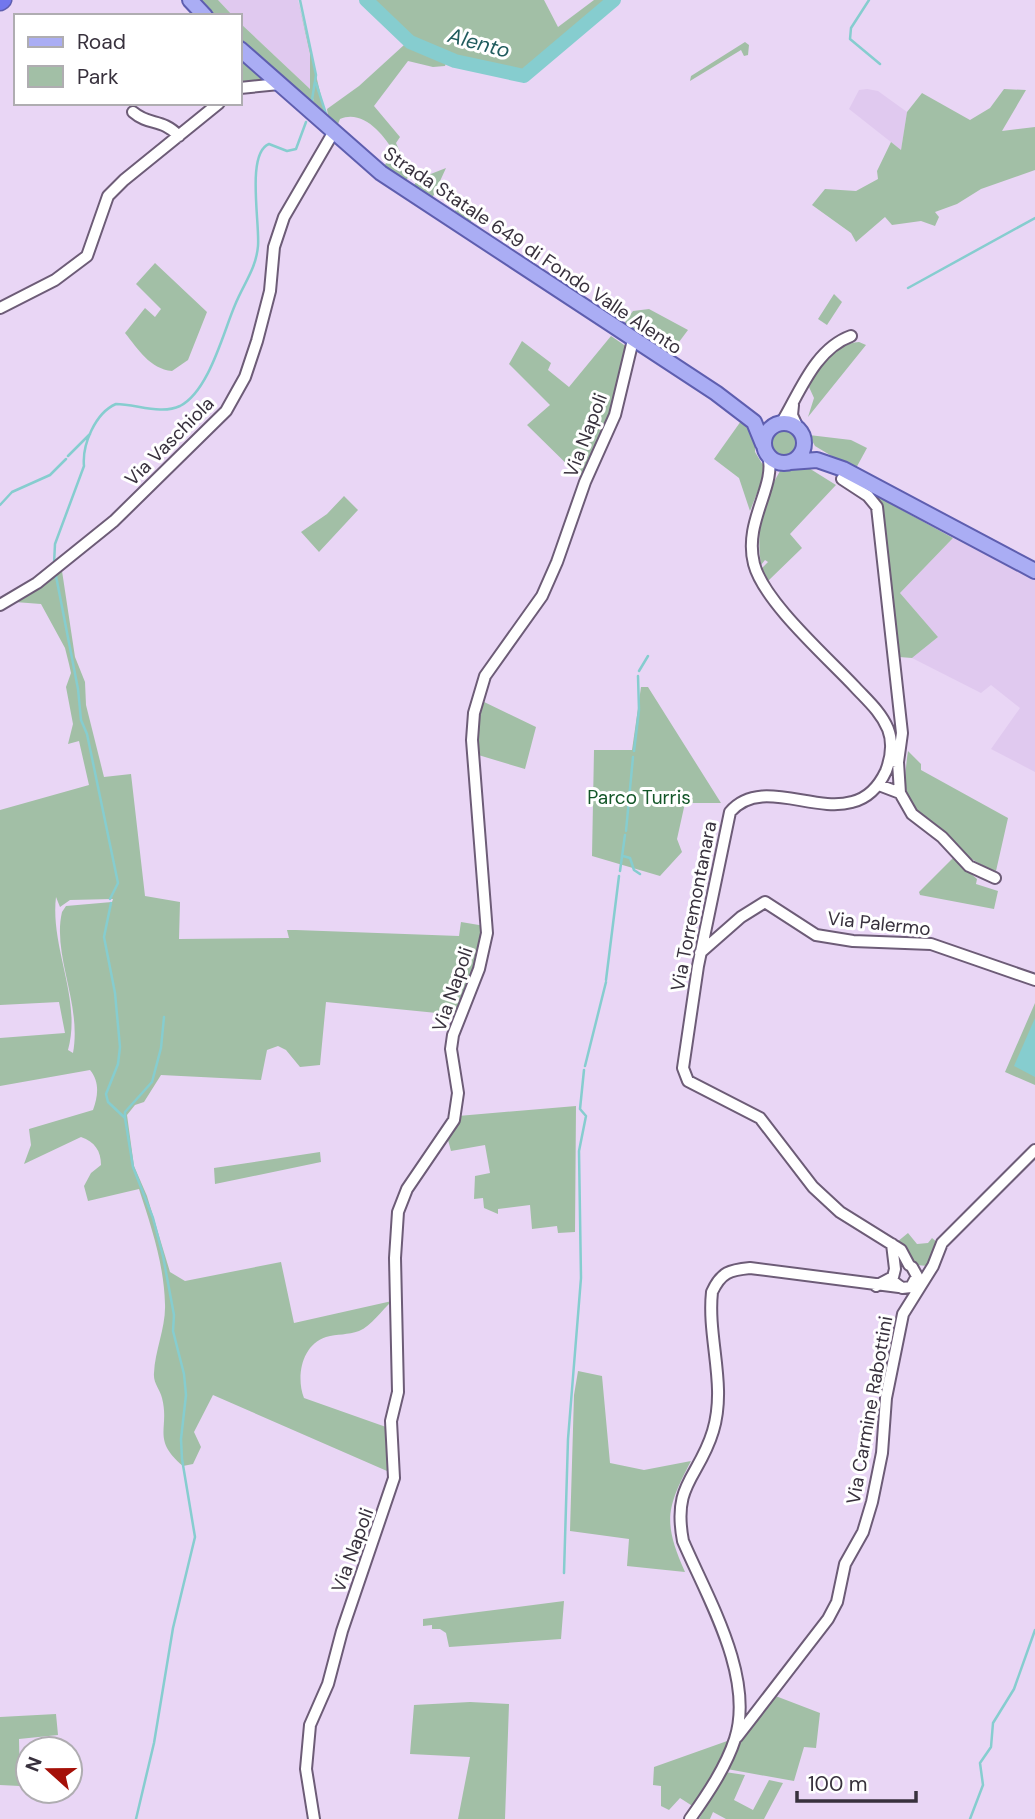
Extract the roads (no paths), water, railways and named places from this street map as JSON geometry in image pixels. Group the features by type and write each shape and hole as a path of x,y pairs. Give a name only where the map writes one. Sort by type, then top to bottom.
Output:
{"main road":[{"path":"190,0 203,14"},
{"name":"Strada Statale 649 di Fondo Valle Alento","path":"242,51 333,133 406,191 716,393 754,422 765,449 776,461 788,463 817,460 1035,571"},
{"name":"Strada Statale 649 di Fondo Valle Alento","path":"716,393 801,431 811,446 843,474"},
{"path":"765,449 767,430 780,422"},
{"path":"788,463 803,448 801,431"}],"street":[{"path":"242,88 279,84"},
{"path":"0,308 55,280 87,256 108,197 217,105"},
{"path":"132,113 144,122 165,124 179,136"},
{"name":"Via Vaschiola","path":"0,605 37,583 114,521 226,411 245,377 257,341 270,290 274,247 284,217 333,133"},
{"path":"780,422 832,347 851,336"},
{"name":"Via Napoli","path":"314,1819 306,1769 310,1726 328,1684 342,1631 394,1478 391,1421 398,1392 395,1258 398,1212 407,1189 454,1120 458,1093 451,1049 453,1035 486,948 487,913 474,778 474,713 485,676 542,596 557,562 585,482 615,415 633,340"},
{"path":"794,399 792,415 801,431"},
{"path":"765,449 770,472 752,526 752,545 761,580 783,610 878,712 890,737 900,793 912,814 936,831 969,866 995,878"},
{"path":"765,488 774,472 788,463"},
{"path":"843,474 877,507 902,733 894,761 879,785 900,793"},
{"name":"Via Torremontanara","path":"879,785 862,798 838,804 762,796 737,803 726,822 700,953 683,1068 685,1078 761,1118 813,1187 840,1212 892,1244"},
{"name":"Via Palermo","path":"700,953 741,917 765,902 816,934 853,940 931,944 1035,980"},
{"path":"897,1280 910,1266 933,1266 942,1243 1035,1150"},
{"path":"690,1819 715,1781 735,1739 740,1701 734,1661 683,1541 679,1521 681,1496 705,1451 718,1409 712,1292 720,1276 728,1271 750,1268 876,1286 897,1280 915,1282 916,1273 901,1250 892,1244"},
{"path":"892,1244 897,1280 911,1301"},
{"name":"Via Carmine Rabottini","path":"735,1739 828,1619 837,1602 845,1564 863,1532 872,1502 898,1330 911,1301 933,1266"}],"waterway":[{"path":"300,0 316,75 311,106"},
{"name":"Alento","path":"366,0 410,42 455,61 524,76 614,0"},
{"path":"869,0 851,28 850,39 880,64"},
{"path":"316,83 327,117"},
{"path":"54,564 55,544 84,466 85,449 96,422 116,404 157,409 180,406 190,399 207,375 257,254 258,160 262,150 269,144 287,151 296,149 306,122"},
{"path":"908,288 1035,218"},
{"path":"68,456 90,434"},
{"path":"0,505 12,492 50,475 66,459"},
{"path":"56,576 78,689 81,720 87,734 118,883 110,899"},
{"path":"639,671 648,656"},
{"path":"634,751 639,710 638,676"},
{"path":"626,831 633,757"},
{"path":"620,871 625,835"},
{"path":"623,856 630,858 634,870 640,874"},
{"path":"606,980 619,876"},
{"path":"111,903 104,937 115,993 120,1047 118,1064 106,1094 108,1102 125,1118 133,1167 153,1218 163,1256 174,1315 173,1331 184,1374 186,1395 181,1439 182,1459 195,1537 173,1628 154,1743 136,1819"},
{"path":"585,1066 606,982"},
{"path":"125,1117 125,1112 152,1082 161,1048 164,1017"},
{"path":"564,1573 568,1439 581,1278 579,1151 586,1116 580,1109 584,1070"},
{"path":"970,1819 983,1785 980,1763 991,1747 993,1723 1014,1689 1035,1630"}],"park label":[{"name":"Parco Turris","path":"639,797"}]}
